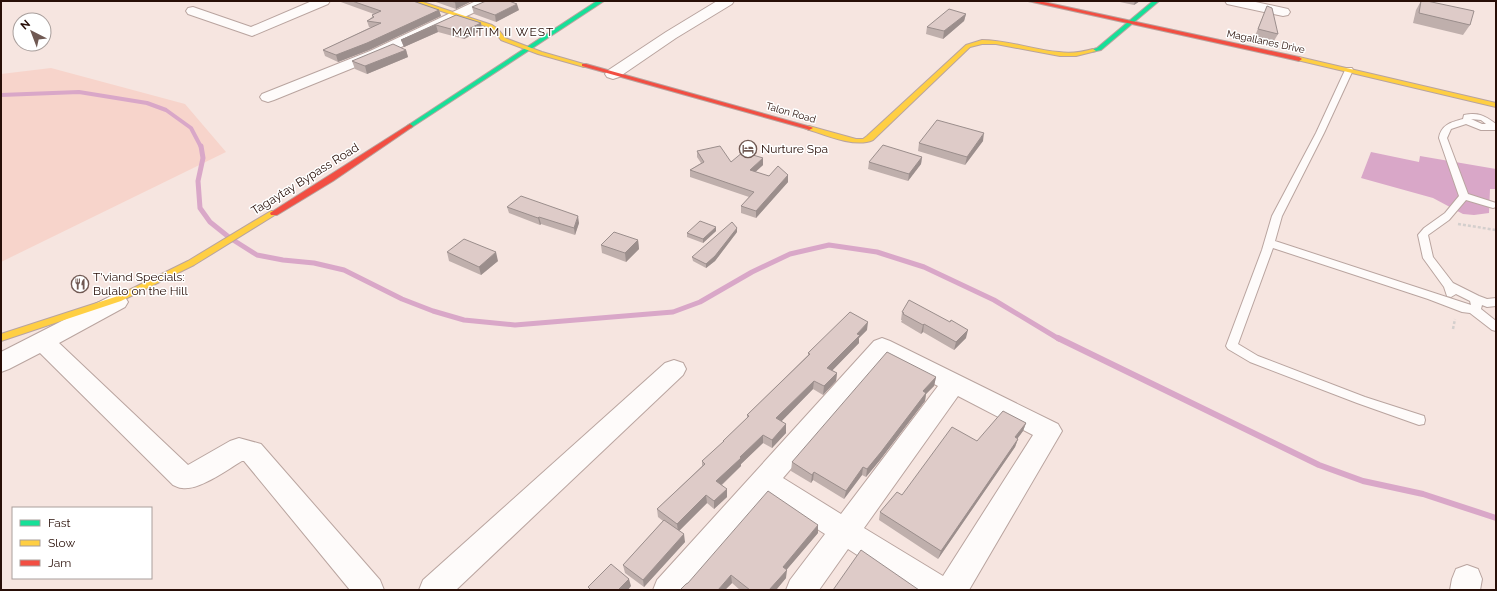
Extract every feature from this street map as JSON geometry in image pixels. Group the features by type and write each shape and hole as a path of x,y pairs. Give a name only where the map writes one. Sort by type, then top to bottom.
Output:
{"street":[{"path":"193,12 252,32 324,1"},
{"name":"Talon Road","path":"415,1 490,26 496,30 503,40 527,49 856,141 864,141 870,138 968,46 977,42 986,41 1065,56 1081,55 1088,54 1099,49 1131,22"},
{"path":"268,97 375,54 487,1"},
{"name":"Tagaytay Bypass Road","path":"1,338 118,299 164,278 191,263 330,179 601,1"},
{"path":"613,74 671,35 727,1"},
{"name":"Magallanes Drive","path":"1031,1 1349,70 1496,105"},
{"path":"1131,22 1156,1"},
{"path":"1232,1 1283,12"},
{"path":"1,363 164,278"},
{"path":"43,341 184,477 194,476 239,449 252,452 369,590"},
{"path":"668,590 882,347 1049,431 952,590"},
{"path":"434,590 674,368"},
{"path":"801,590 954,383"},
{"path":"764,481 938,590"}],"lane":[{"path":"1349,70 1320,133 1277,216 1269,243 1232,346 1254,359 1361,400 1419,420"},
{"path":"1493,127 1477,126 1467,121 1452,124 1443,134 1447,150 1464,196 1458,205 1444,219 1427,229 1423,234 1428,258 1450,286 1474,304 1496,327"},
{"path":"1464,196 1493,205"},
{"path":"1269,243 1432,296 1458,307 1466,309 1474,304 1496,302"},
{"path":"1432,296 1445,298 1450,295 1450,286"}],"path":[{"path":"1444,219 1462,225 1496,230"}],"shaded area":[{"path":"51,68 185,104 226,152 1,262 1,74"},
{"path":"1371,152 1419,162 1420,156 1496,169 1496,189 1490,189 1489,213 1474,215 1463,214 1433,198 1361,178"}],"building":[{"path":"352,1 413,1 439,10 367,43 336,55 323,50 381,23 367,21 374,17 372,15 381,11"},
{"path":"486,1 509,1 517,4 495,15 472,7"},
{"path":"1421,1 1474,11 1470,25 1419,13"},
{"path":"1267,6 1272,8 1278,34 1258,29"},
{"path":"949,9 966,14 944,31 927,27"},
{"path":"456,15 481,23 462,32 436,25 401,40"},
{"path":"393,44 406,50 365,66 352,61"},
{"path":"937,120 984,133 967,157 919,143"},
{"path":"883,145 922,157 909,174 869,162"},
{"path":"720,146 731,162 743,152 763,158 750,170 769,176 778,166 788,175 756,211 741,206 754,192 690,170 704,162 697,151"},
{"path":"521,196 578,216 574,228 539,217 538,218 507,207"},
{"path":"700,221 716,227 703,239 687,233"},
{"path":"732,222 737,228 715,256 706,264 692,257"},
{"path":"614,232 638,240 625,253 601,245"},
{"path":"464,239 496,252 479,267 447,252"},
{"path":"909,300 950,322 951,320 968,330 956,342 903,314 904,313 902,312"},
{"path":"850,312 868,322 857,334 860,335 827,368 837,373 824,386 814,381 776,418 786,424 772,440 763,435 716,481 727,489 714,501 706,495 677,524 657,509 705,464 702,461 749,416 747,415 810,354 808,353"},
{"path":"887,352 936,377 923,391 926,393 867,469 863,467 846,491 814,472 812,475 792,462"},
{"path":"1003,411 1026,423 1015,437 1018,439 941,551 880,512 897,492 902,495 952,427 977,441"},
{"path":"768,491 818,525 783,567 787,570 769,590 750,590 731,575 718,590 680,590 688,583"},
{"path":"664,520 684,534 643,580 623,565"},
{"path":"861,550 919,590 833,590"},
{"path":"611,564 629,579 618,590 591,590 588,587"}],"waterway":[{"path":"1,95 79,92 147,103 166,110 191,128 201,147"},
{"path":"201,146 203,158 198,181 200,208 210,222 230,238 257,255 283,260 314,263 344,270 402,299 433,311 464,320 515,325 673,312 700,302 752,272 790,254 829,245 877,252 924,267 994,300 1059,339"},
{"path":"1058,338 1319,465 1363,481 1423,494 1496,518"}],"traffic: fast":[{"path":"410,126 601,1"},
{"path":"1093,51 1099,49 1156,1"}],"traffic: slow":[{"path":"415,1 490,26 496,30 503,39 540,53 584,65"},
{"path":"809,128 856,141 864,141 870,138 968,46 982,42 996,42 1060,54 1076,54 1093,51"},
{"path":"1299,59 1496,105"},
{"path":"1,338 118,299 191,263 274,213"}],"traffic: jam":[{"path":"1031,1 1299,59"},
{"path":"584,65 809,128"},
{"path":"274,213 330,179 410,126"}],"place":[{"name":"Nurture Spa","path":"748,149"},
{"name":"T'viand Specials: Bulalo on the Hill","path":"80,284"}],"district":[{"name":"MAITIM II WEST","path":"503,32"}]}
